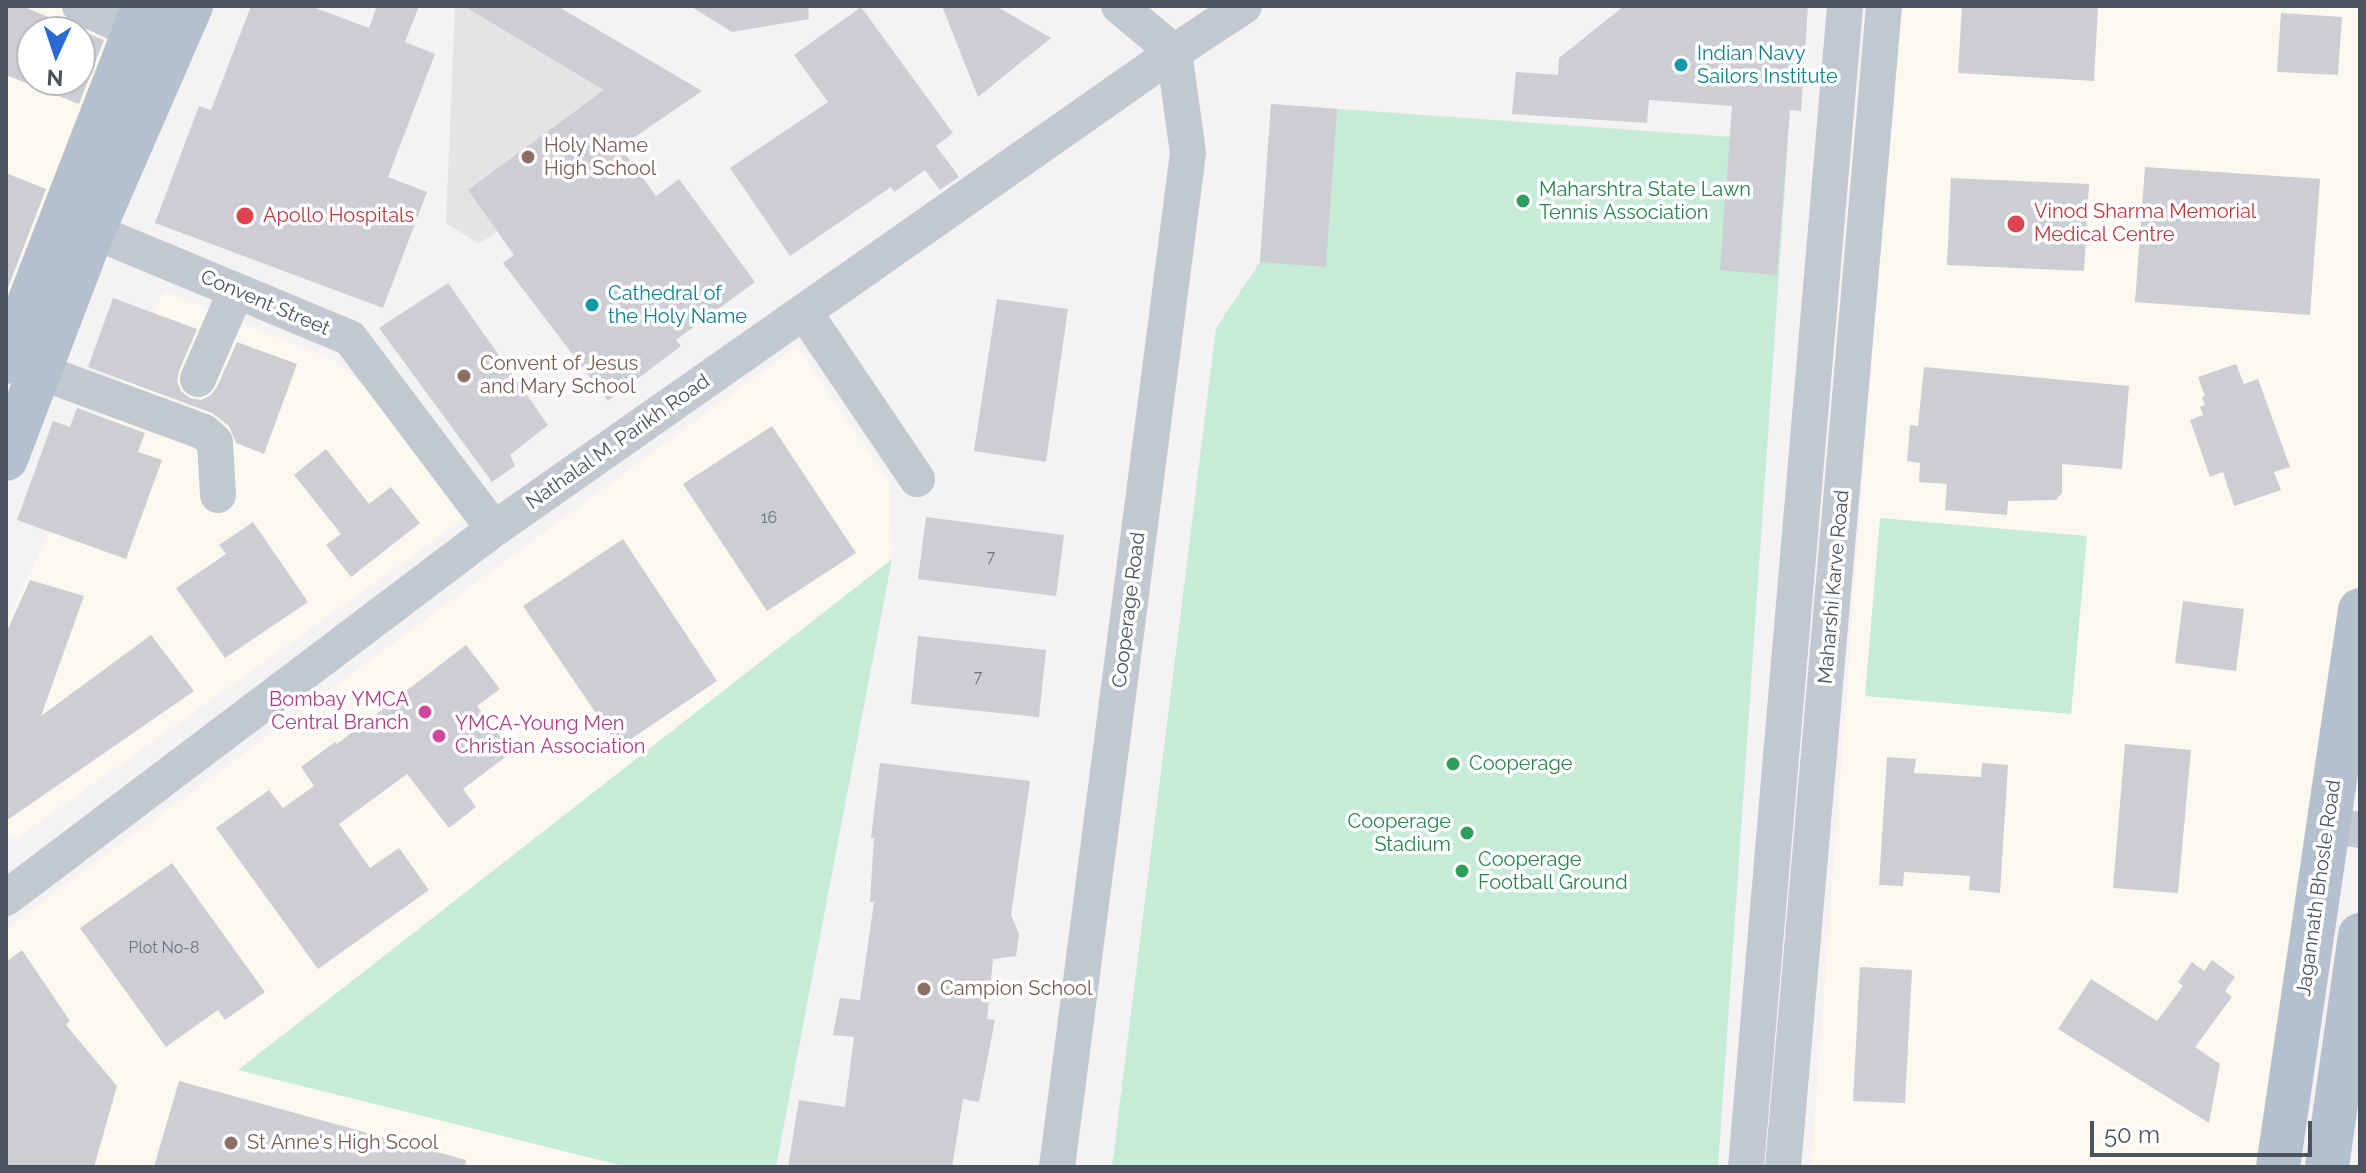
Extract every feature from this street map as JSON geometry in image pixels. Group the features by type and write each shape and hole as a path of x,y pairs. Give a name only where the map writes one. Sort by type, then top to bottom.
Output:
{"main road":[{"path":"23,367 93,231 191,6"},
{"path":"6,459 23,367 138,18"},
{"name":"Jagannath Bhosle Road","path":"2278,1167 2297,1040 2344,827 2360,610"},
{"path":"2327,1167 2352,1044 2360,935"}],"street":[{"path":"80,6 138,18"},
{"path":"1119,6 1174,52"},
{"name":"Nathalal M. Parikh Road","path":"6,898 494,529 1244,6"},
{"name":"Maharshi Karve Road","path":"1746,1167 1845,6"},
{"name":"Maharshi Karve Road","path":"1783,1167 1884,6"},
{"name":"Cooperage Road","path":"1057,1167 1188,153 1174,52"},
{"name":"Convent Street","path":"93,231 350,338 494,529"},
{"path":"198,379 236,291"},
{"path":"805,313 917,479"},
{"path":"23,367 204,432 215,442 218,495"},
{"path":"2297,1040 2352,1044"}],"shaded area":[{"path":"6,6 130,6 96,92 96,16 16,16 16,96 95,96 6,321"},
{"name":"Holy Name High School","path":"455,6 557,6 702,91 479,244 446,223"},
{"path":"1898,6 2360,6 2360,580 2267,1167 1811,1167"},
{"path":"164,291 336,361 374,395 463,520 16,839 6,835 6,623"},
{"path":"797,346 890,483 892,559 238,1070 627,1167 6,1167 6,931"}],"green space":[{"name":"Cooperage","path":"1271,104 1788,141 1718,1167 1112,1167 1216,328 1260,262"},
{"path":"1880,518 2087,536 2071,714 1865,696"},
{"path":"892,559 776,1167 627,1167 238,1070"}],"building":[{"path":"6,6 22,6 46,16 16,16 16,79 6,75"},
{"path":"251,6 310,6 369,28 377,6 419,6 405,42 435,54 388,177 427,192 383,308 155,223 199,106 211,110"},
{"path":"464,6 557,6 702,91 620,147 656,196 679,179 755,282 676,340 681,346 608,401 503,263 514,255 468,190 604,90"},
{"path":"690,6 808,6 809,19 732,32"},
{"path":"942,6 996,6 1051,38 978,97"},
{"name":"Indian Navy Sailors Institute","path":"1624,6 1808,6 1801,111 1790,110 1777,275 1720,270 1732,106 1649,100 1647,123 1512,114 1516,72 1558,75 1559,58"},
{"path":"1962,6 2098,8 2094,81 1958,73"},
{"path":"861,7 953,133 936,146 959,177 940,190 925,170 894,192 891,187 790,256 730,168 828,102 794,55"},
{"path":"2281,13 2342,17 2338,75 2277,72"},
{"path":"96,37 104,40 96,60"},
{"path":"59,96 82,96 79,104"},
{"path":"1271,104 1337,109 1326,267 1260,262"},
{"path":"2145,167 2320,179 2310,315 2135,302"},
{"path":"6,173 46,189 6,293"},
{"path":"1951,178 2089,184 2084,271 1947,265"},
{"name":"Convent of Jesus and Mary School","path":"448,283 548,425 510,455 515,466 492,482 379,328"},
{"path":"113,298 197,329 177,381 181,391 190,398 201,400 211,395 237,342 297,364 264,454 236,443 229,426 212,413 88,367"},
{"path":"997,299 1068,309 1046,462 974,451"},
{"path":"2236,364 2244,384 2258,379 2290,467 2274,472 2281,490 2234,506 2223,472 2210,477 2190,420 2203,415 2200,407 2205,405 2198,377"},
{"path":"1924,367 2129,386 2122,469 2062,464 2062,493 2056,500 2008,501 2007,515 1945,510 1947,484 1919,482 1920,463 1907,461 1910,425 1918,426"},
{"path":"77,408 145,433 138,452 162,460 126,559 17,520 53,421 70,427"},
{"path":"772,426 856,553 767,611 683,484"},
{"path":"326,449 369,504 391,487 420,523 351,577 326,545 341,534 294,475"},
{"path":"926,517 1064,535 1056,596 918,579"},
{"path":"253,522 308,602 225,658 176,588 226,554 219,545"},
{"path":"623,539 717,681 619,747 523,606"},
{"path":"30,580 84,596 41,716 151,635 194,691 6,821 6,633"},
{"path":"2183,601 2244,609 2236,671 2175,663"},
{"path":"918,636 1046,650 1039,717 911,704"},
{"path":"466,645 500,689 477,706 512,752 463,789 476,807 449,828 407,774 339,824 370,868 399,848 429,890 318,969 216,828 269,790 283,808 314,786 301,767 335,742 337,744"},
{"path":"2125,744 2191,750 2178,893 2113,888"},
{"path":"1887,757 1916,759 1914,773 1981,777 1982,763 2008,765 2000,893 1969,890 1970,876 1904,872 1903,886 1879,885"},
{"path":"880,763 1030,781 1011,915 1019,934 1016,956 993,959 987,1019 995,1020 979,1102 963,1099 952,1167 788,1167 799,1100 845,1107 854,1037 833,1035 840,998 860,1000 874,902 870,902 874,838 871,838"},
{"path":"172,863 265,992 225,1020 218,1010 166,1047 80,928"},
{"path":"22,950 70,1021 66,1025 117,1086 94,1167 6,1167 6,962"},
{"path":"2212,960 2235,977 2225,991 2232,997 2195,1047 2220,1064 2209,1123 2058,1029 2091,979 2157,1021 2183,986 2178,982 2192,962 2204,971"},
{"path":"1860,967 1912,970 1905,1103 1853,1101"},
{"name":"St Anne's High Scool","path":"179,1081 466,1160 465,1167 154,1167"}],"place":[{"name":"Indian Navy Sailors Institute","path":"1681,65"},
{"name":"Holy Name High School","path":"528,157"},
{"name":"Maharshtra State Lawn Tennis Association","path":"1523,201"},
{"name":"Apollo Hospitals","path":"245,216"},
{"name":"Vinod Sharma Memorial Medical Centre","path":"2016,224"},
{"name":"Cathedral of the Holy Name","path":"592,305"},
{"name":"Convent of Jesus and Mary School","path":"464,376"},
{"name":"Bombay YMCA Central Branch","path":"425,712"},
{"name":"YMCA-Young Men Christian Association","path":"439,736"},
{"name":"Cooperage","path":"1453,764"},
{"name":"Cooperage Stadium","path":"1467,833"},
{"name":"Cooperage Football Ground","path":"1462,871"},
{"name":"Campion School","path":"924,989"},
{"name":"St Anne's High Scool","path":"231,1143"}]}
